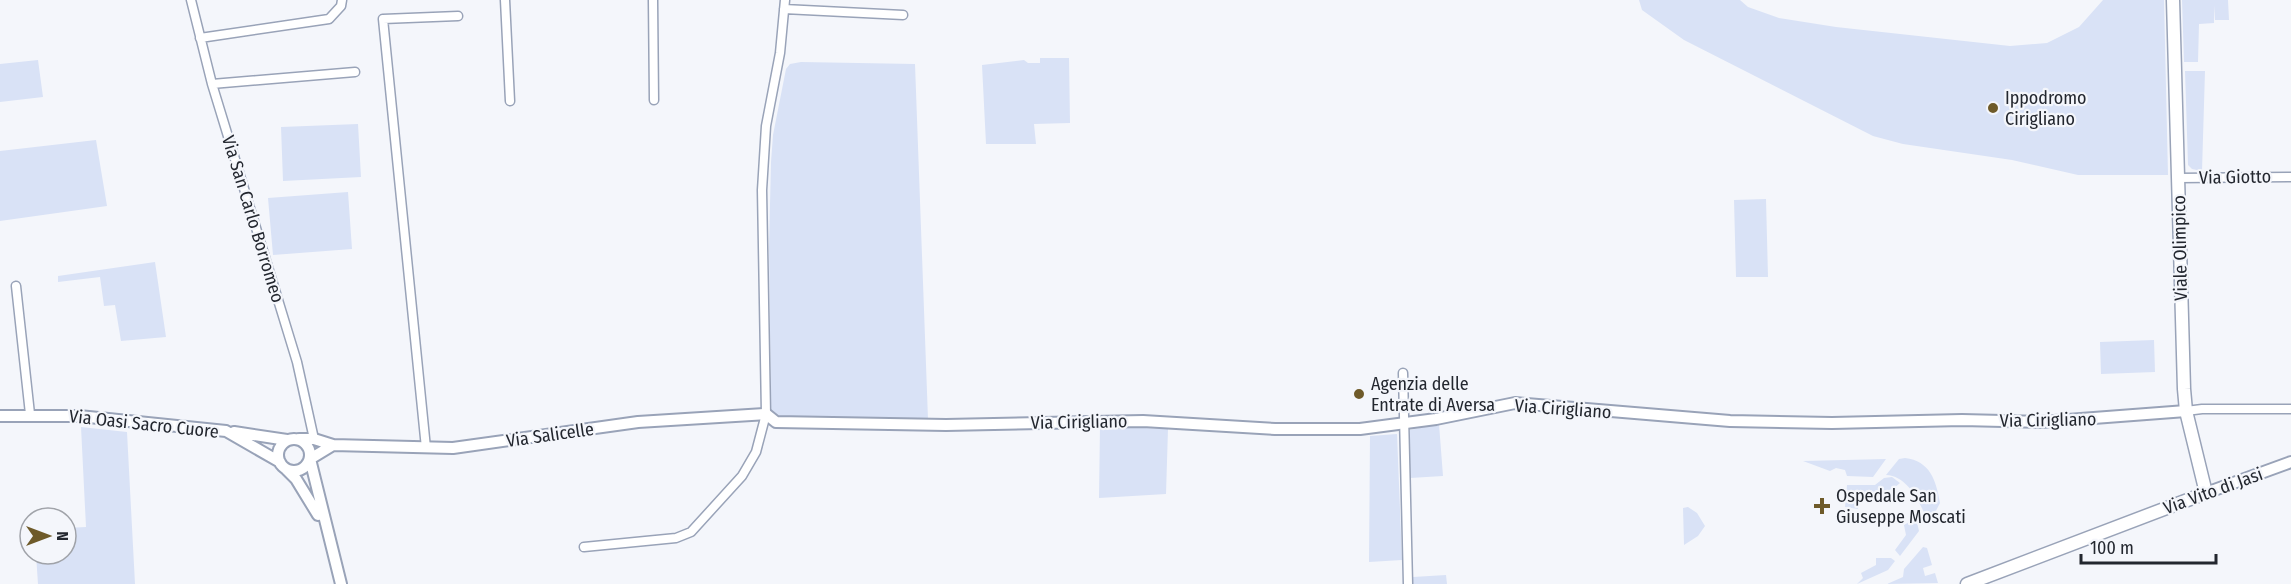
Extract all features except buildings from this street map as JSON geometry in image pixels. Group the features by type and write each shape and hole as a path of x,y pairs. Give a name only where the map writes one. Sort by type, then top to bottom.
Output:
{"main road":[{"name":"Viale Olimpico","path":"2173,0 2186,411 2205,493"},
{"name":"Via Vito di Jasi","path":"1967,584 2205,493"}],"street":[{"name":"Via San Carlo Borromeo","path":"191,0 212,84 297,362 314,439"},
{"path":"200,38 329,19 341,6 342,0"},
{"path":"505,0 510,101"},
{"path":"653,0 654,100"},
{"path":"584,547 676,538 691,532 742,476 756,452 766,414 762,190 766,126 780,53 784,5 903,15"},
{"path":"426,448 383,19 458,16"},
{"path":"212,84 354,72"},
{"name":"Via Giotto","path":"2178,178 2291,177"},
{"path":"16,286 30,414"},
{"path":"1403,373 1408,584"},
{"name":"Via Cirigliano","path":"766,414 776,422 946,425 1143,421 1275,429 1360,429 1403,424 1515,404 1730,421 1832,423 1962,420 2041,422 2202,409 2291,409"},
{"name":"Via Oasi Sacro Cuore","path":"0,416 30,414 79,416 226,431 282,465 309,498 326,531"},
{"name":"Via Salicelle","path":"333,446 453,448 648,421 766,414"},
{"path":"226,431 287,440 314,439 333,446"},
{"path":"299,439 307,445 310,459"},
{"path":"287,440 280,447 282,465 299,470 310,459 333,446"},
{"name":"Via Oasi Sacro Cuore","path":"310,459 326,531 342,584"},
{"name":"Via Vito di Jasi","path":"2205,493 2291,462"}],"shaded area":[{"name":"Ippodromo Cirigliano","path":"1639,0 1740,0 1748,7 1779,18 1836,27 2010,46 2047,43 2079,27 2103,0 2164,0 2168,175 2078,175 2012,160 1903,144 1873,136 1684,40 1642,10"},
{"path":"2182,0 2228,0 2229,20 2215,20 2214,5 2214,23 2199,24 2198,62 2184,62"},
{"path":"1040,58 1069,58 1070,123 1034,124 1036,144 986,144 982,65 1024,60 1028,63 1040,63"},
{"path":"38,60 43,97 0,102 0,64"},
{"path":"801,62 915,64 928,419 780,418 771,412 769,247 773,135 786,69 790,64"},
{"path":"2185,71 2205,71 2202,171 2192,169 2188,165"},
{"path":"358,124 361,177 283,181 281,127"},
{"path":"96,140 107,206 0,221 0,151"},
{"path":"348,192 352,249 273,255 268,198"},
{"path":"1766,199 1768,277 1736,277 1734,200"},
{"path":"155,262 166,337 121,341 115,305 104,306 100,277 58,282 58,276"},
{"path":"2154,340 2155,372 2101,374 2100,342"},
{"path":"1439,424 1443,476 1410,478 1410,430"},
{"path":"1100,426 1168,429 1166,494 1099,498"},
{"path":"81,427 127,432 135,584 38,584 37,566 78,566 78,527 86,527"},
{"path":"1397,434 1402,560 1369,562 1370,436"},
{"path":"1905,458 1926,467 1934,479 1940,503 1929,524 1918,500 1908,486 1901,480 1886,475 1899,459"},
{"path":"1886,459 1873,477 1847,476 1845,470 1836,468 1830,471 1803,461"},
{"path":"1892,477 1900,483 1894,488 1857,503 1858,509 1845,507 1847,485 1875,485 1884,478"},
{"path":"1688,507 1697,513 1705,526 1698,536 1684,545 1683,508"},
{"path":"1916,518 1919,531 1900,556 1895,550 1906,535 1904,525"},
{"path":"1923,547 1927,548 1932,565 1923,568 1925,576 1935,573 1938,583 1887,584 1903,577 1904,569"},
{"path":"1876,558 1891,558 1895,561 1888,570 1857,584 1863,578 1861,573 1876,565"},
{"path":"1446,575 1447,584 1413,584 1413,577"}],"place":[{"name":"Ippodromo Cirigliano","path":"1993,108"},
{"name":"Agenzia delle Entrate di Aversa","path":"1359,394"},
{"name":"Ospedale San Giuseppe Moscati","path":"1822,506"}]}
